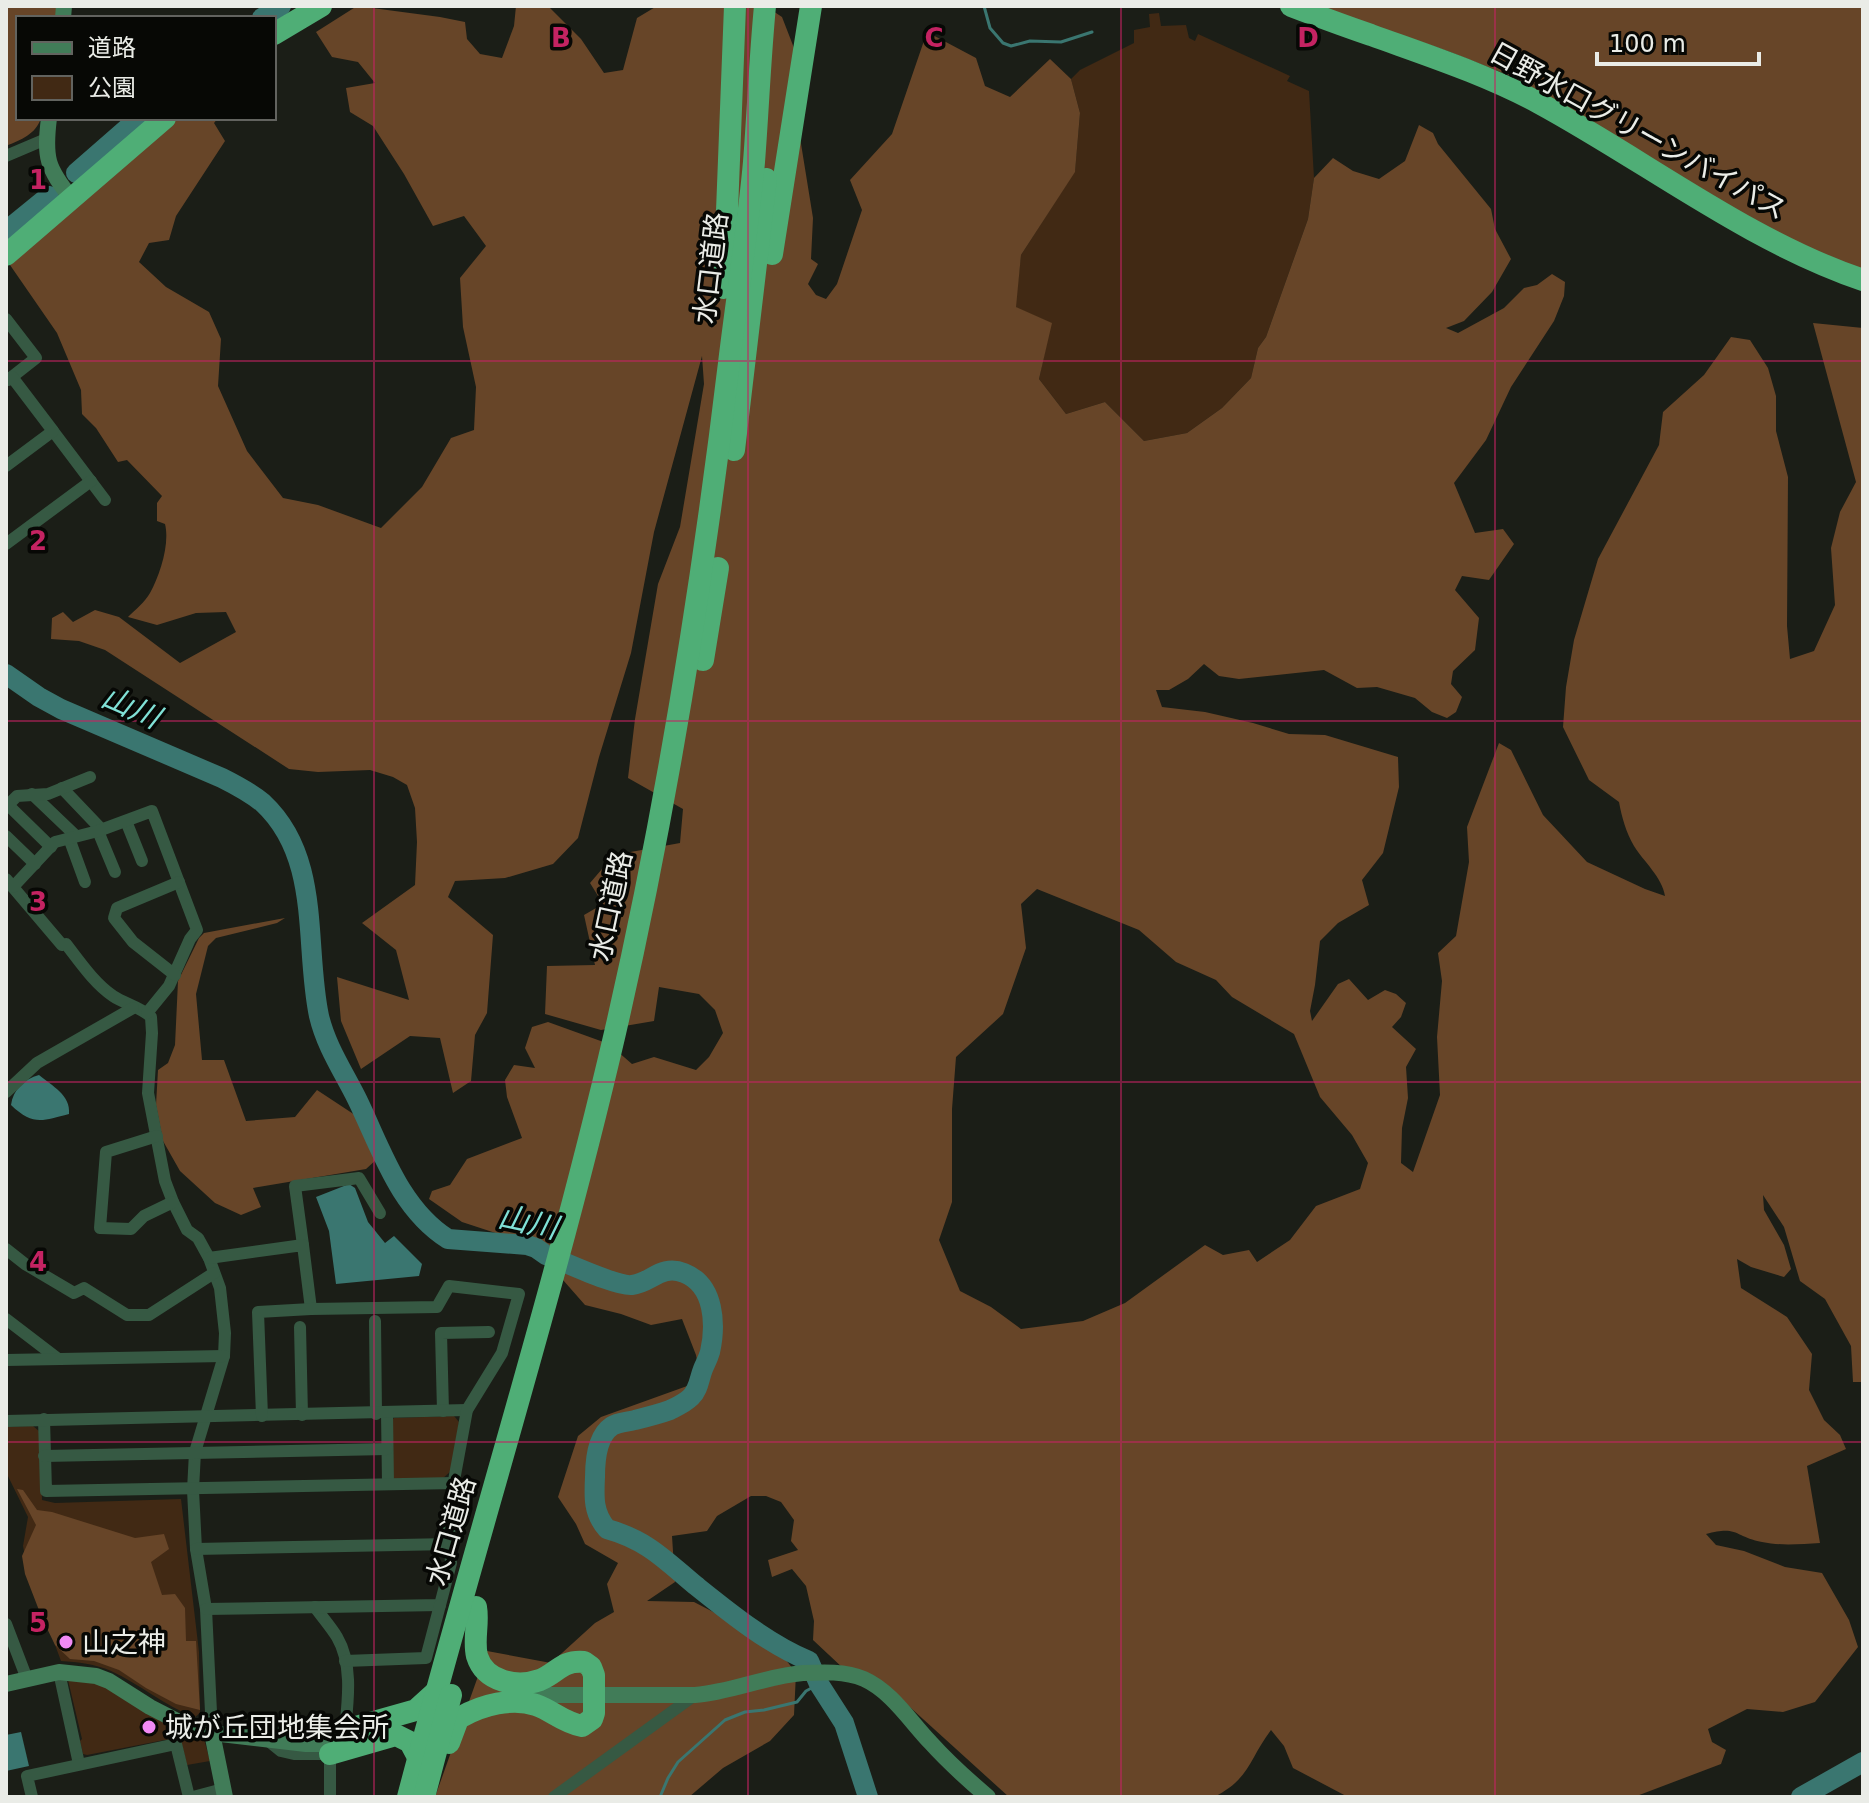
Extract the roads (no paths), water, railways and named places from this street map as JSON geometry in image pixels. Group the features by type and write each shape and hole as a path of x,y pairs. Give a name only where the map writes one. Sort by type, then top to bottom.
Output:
{"highway":[{"path":"276,33 321,6"},
{"path":"720,436 717,425 735,6"},
{"name":"水口道路","path":"419,1796 476,1607 570,1239 681,706 705,551 753,165 765,6"},
{"name":"水口道路","path":"570,1239 617,1085 671,836 712,606 763,220 780,6"},
{"path":"741,396 750,389 755,364 811,6"},
{"name":"日野水口グリーンバイパス","path":"1291,6 1491,79 1538,102 1786,249 1863,280"},
{"path":"6,255 162,120"},
{"name":"水口道路","path":"419,1796 418,1757 558,1286"},
{"path":"419,1796 433,1789 455,1726 463,1716 498,1703 523,1703 533,1704 569,1723 582,1726 592,1719 594,1713 593,1671 584,1662 569,1662 540,1680 530,1682 513,1683 493,1677 480,1664 477,1654 476,1607"},
{"path":"345,1730 416,1710 437,1691"},
{"path":"330,1754 396,1735 410,1742 418,1757"}],"street":[{"path":"49,120 46,139 49,166 72,199"},
{"path":"6,156 46,139"},
{"path":"6,319 36,358 9,379 105,500"},
{"path":"6,466 53,431"},
{"path":"6,544 91,481"},
{"path":"51,847 7,806 17,796 48,794 90,777"},
{"path":"62,788 100,831 115,872"},
{"path":"32,794 73,837 85,882"},
{"path":"32,1797 27,1776 176,1744 191,1797 224,1793 212,1733 206,1609 196,1549 193,1490 195,1452 224,1356 220,1288 209,1258 198,1238 187,1230 165,1181 148,1093 151,1017 98,984 10,883 59,840 100,831 152,811 197,930 169,986 147,1013"},
{"path":"126,821 142,861"},
{"path":"6,836 35,864"},
{"path":"175,975 133,942 114,918 117,908 179,882"},
{"path":"6,1092 37,1063 133,1008"},
{"path":"157,1136 106,1152 100,1228 131,1229 144,1216 173,1202"},
{"path":"311,1309 295,1186 359,1178 380,1213"},
{"path":"209,1258 303,1245"},
{"path":"6,1249 74,1293 84,1288 127,1315 149,1315 214,1273"},
{"path":"262,1416 258,1312 437,1307 449,1286 519,1294 502,1353 467,1410 448,1513 451,1563 426,1658 345,1661"},
{"path":"6,1319 57,1358"},
{"path":"375,1321 388,1484"},
{"path":"300,1327 302,1415"},
{"path":"443,1411 441,1333 489,1332"},
{"path":"6,1360 224,1356"},
{"path":"6,1421 467,1410"},
{"path":"44,1419 46,1491 454,1483"},
{"path":"44,1456 387,1449"},
{"path":"196,1549 451,1544"},
{"path":"206,1609 440,1605"},
{"path":"265,1738 282,1732 319,1734 345,1730 348,1691 345,1661 339,1641 315,1607"},
{"path":"6,1624 27,1679"},
{"path":"59,1672 79,1764"},
{"path":"6,1684 59,1672 83,1674 109,1681 177,1722 212,1733 306,1744 331,1743 362,1736 421,1718"},
{"path":"462,1705 507,1696 714,1694 753,1682 805,1673 853,1675 877,1687 950,1764 988,1797"},
{"path":"554,1797 695,1695"},
{"path":"265,1738 281,1751 330,1754 330,1797"}],"water":[{"path":"39,1075 64,1096 69,1114 38,1120 11,1105 20,1086"},
{"path":"349,1184 355,1188 368,1222 385,1243 394,1236 422,1264 419,1276 336,1284 329,1231 316,1197"},
{"path":"21,1732 29,1766 6,1771 6,1735"}],"waterway":[{"path":"265,16 281,6"},
{"path":"984,6 990,28 1003,43 1011,46 1030,41 1061,42 1092,32"},
{"path":"76,173 137,120"},
{"path":"6,231 49,196"},
{"name":"山川","path":"6,674 61,709 238,786 263,803 282,825 295,850 303,876 315,989 326,1038 393,1176 416,1211 431,1226 448,1239 527,1245 625,1285 639,1284 662,1272 676,1271 694,1279 702,1287 711,1307 713,1330 710,1352 696,1391 670,1410 617,1424 607,1430 596,1456 594,1491 597,1511 607,1529 645,1545 750,1627 809,1661 819,1684 844,1723 868,1797"},
{"path":"660,1797 678,1762 725,1720 745,1712 797,1702 806,1691 819,1684"},
{"name":"山川","path":"1801,1797 1863,1762"}],"place":[{"name":"山之神","path":"66,1642"},
{"name":"城が丘団地集会所","path":"149,1727"}]}
